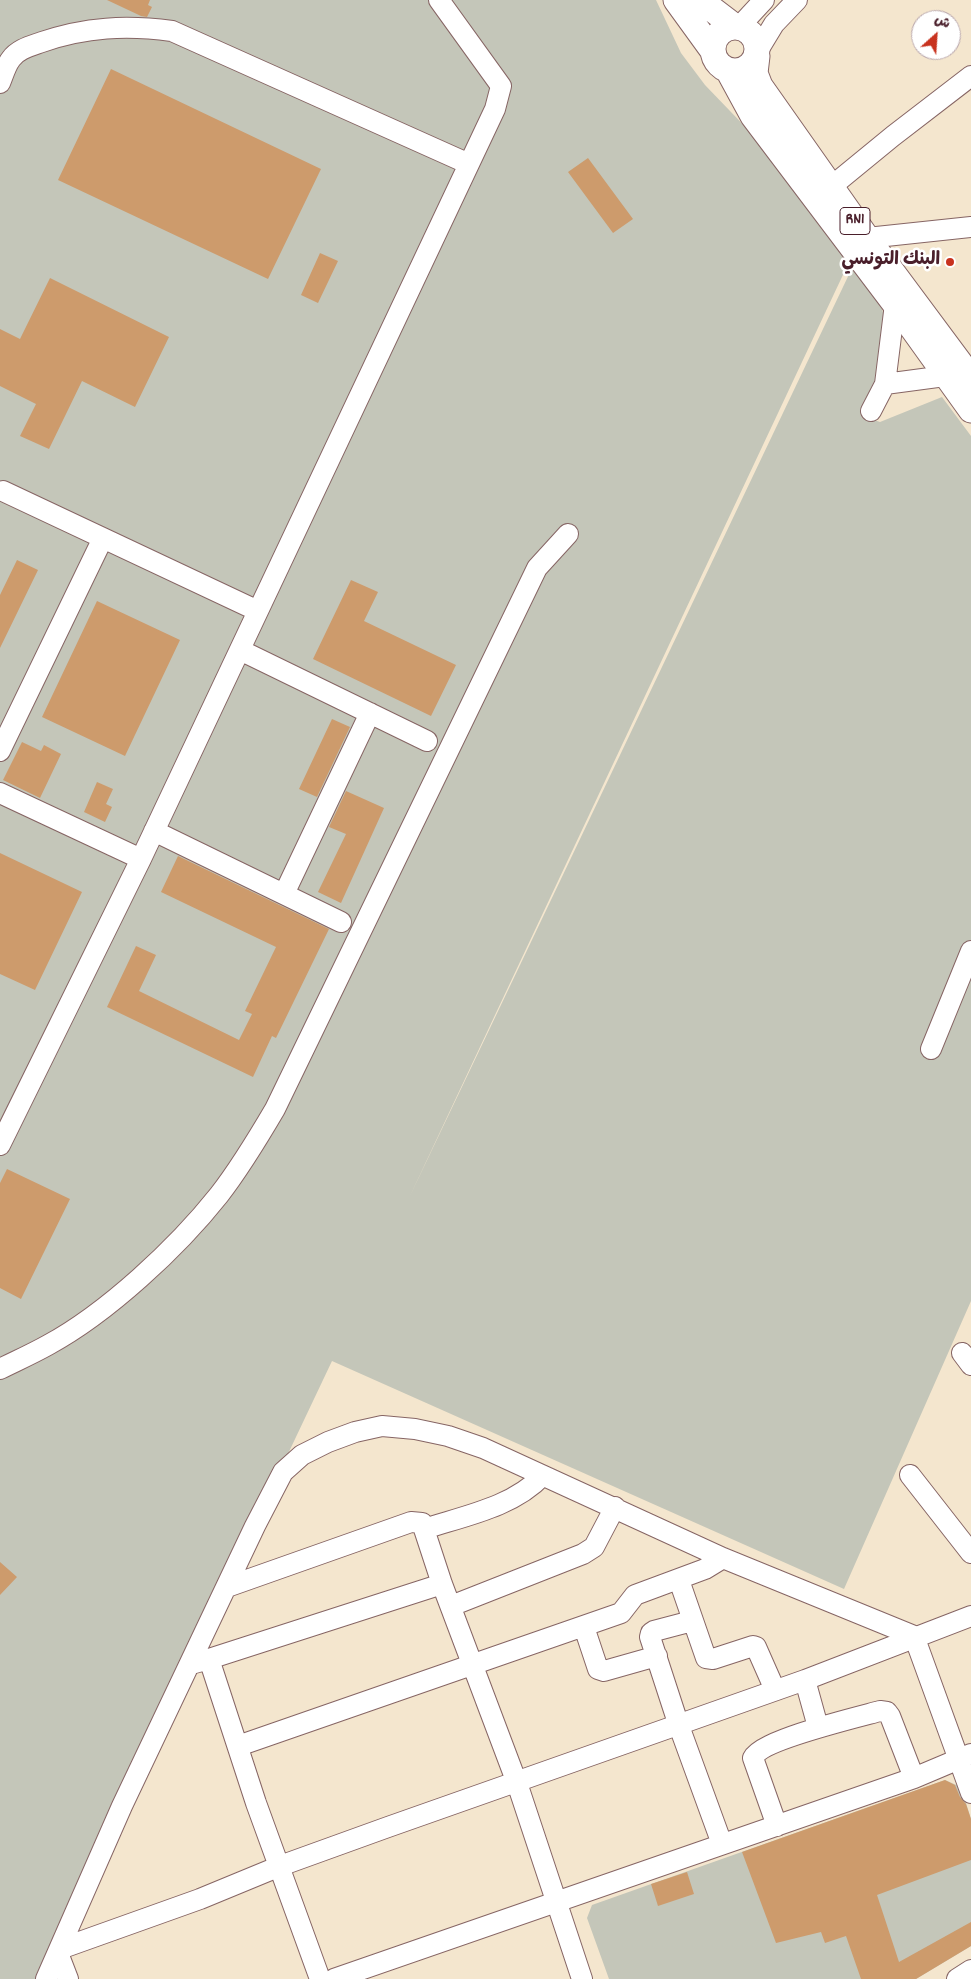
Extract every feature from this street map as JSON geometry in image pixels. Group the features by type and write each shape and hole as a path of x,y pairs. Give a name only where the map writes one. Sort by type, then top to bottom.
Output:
{"main road":[{"name":"RN1","path":"676,0 720,60 753,116 895,304 971,410"},
{"name":"RN1","path":"700,0 736,27 751,33 757,45 756,73 760,86 867,238 971,378"},
{"path":"736,27 727,28 716,37 720,60 735,71 748,67 757,54"}],"street":[{"path":"0,1144 141,859 495,109 501,86 439,0"},
{"path":"736,27 764,0"},
{"path":"757,54 774,24 797,0"},
{"path":"0,83 11,59 22,49 50,40 80,31 105,27 141,27 172,31 469,164"},
{"path":"832,186 971,76"},
{"path":"867,238 971,227"},
{"path":"871,411 885,384 895,304"},
{"path":"885,384 945,376"},
{"path":"3,491 258,611"},
{"path":"0,1369 49,1345 93,1314 140,1277 219,1195 254,1145 279,1100 537,568 568,534"},
{"path":"0,751 103,538"},
{"path":"240,650 427,741"},
{"path":"284,894 370,713"},
{"path":"0,793 141,859"},
{"path":"154,831 341,922"},
{"path":"930,1049 971,951"},
{"path":"46,1979 122,1806 200,1662 226,1586 283,1472 302,1455 328,1442 355,1432 382,1426 415,1428 448,1436 483,1448 615,1507 722,1558 914,1636 965,1756 971,1793"},
{"path":"910,1475 971,1553"},
{"path":"424,1529 515,1498 530,1488 542,1476"},
{"path":"451,1606 583,1554 594,1547 615,1507"},
{"path":"226,1586 411,1522 419,1521 424,1529 442,1584 517,1783 582,1979"},
{"path":"238,1746 621,1613 635,1595 705,1569 722,1558"},
{"path":"678,1580 706,1658 713,1659 753,1646 756,1647 775,1690"},
{"path":"200,1662 442,1584"},
{"path":"59,1951 200,1899 280,1866 679,1726 971,1616"},
{"path":"692,1620 651,1633 679,1726 722,1844"},
{"path":"584,1627 598,1669 604,1671 657,1656"},
{"path":"200,1662 238,1746 320,1979"},
{"path":"805,1680 818,1727"},
{"path":"776,1826 753,1758 761,1750 818,1727 880,1711 886,1712 890,1716 914,1778"},
{"path":"334,1979 914,1778 965,1756"},
{"path":"59,1951 68,1979"},
{"path":"957,1979 971,1970"}],"shaded area":[{"path":"0,0 656,0 681,53 705,85 781,164 849,262 409,1198 863,245 884,316 871,419 880,422 942,397 971,436 971,1301 844,1589 332,1361 39,1979 0,1979"},
{"path":"945,1780 961,1787 971,1819 971,1946 916,1979 609,1979 587,1918 592,1905"}],"building":[{"path":"107,0 150,0 148,5 152,7 147,17"},
{"path":"111,69 321,169 268,279 58,180"},
{"path":"588,158 633,219 613,233 568,172"},
{"path":"320,253 338,261 318,303 301,295"},
{"path":"50,278 169,337 135,407 82,381 49,449 20,436 36,404 0,386 0,329 20,339"},
{"path":"17,560 38,570 0,648 0,595"},
{"path":"351,580 378,592 364,621 456,665 431,716 313,659"},
{"path":"97,601 180,640 125,756 42,717"},
{"path":"332,719 350,727 317,797 299,789"},
{"path":"22,742 41,751 44,745 61,754 40,798 3,780"},
{"path":"97,782 113,789 106,804 112,807 105,822 84,812"},
{"path":"346,791 384,808 341,903 318,892 346,834 329,827"},
{"path":"0,853 82,892 35,990 0,974"},
{"path":"178,856 329,929 276,1038 272,1036 253,1077 107,1007 136,946 156,955 139,991 239,1040 252,1014 245,1011 276,947 161,892"},
{"path":"7,1169 70,1199 21,1299 0,1288 0,1183"},
{"path":"0,1562 17,1577 0,1595"},
{"path":"945,1780 955,1785 960,1797 966,1804 971,1819 971,1860 877,1895 899,1962 971,1922 971,1946 916,1979 861,1979 846,1936 825,1943 821,1932 776,1943 742,1852"},
{"path":"687,1872 694,1894 658,1906 651,1884"}],"place":[{"name":"البنك التونسي","path":"950,262"}]}
